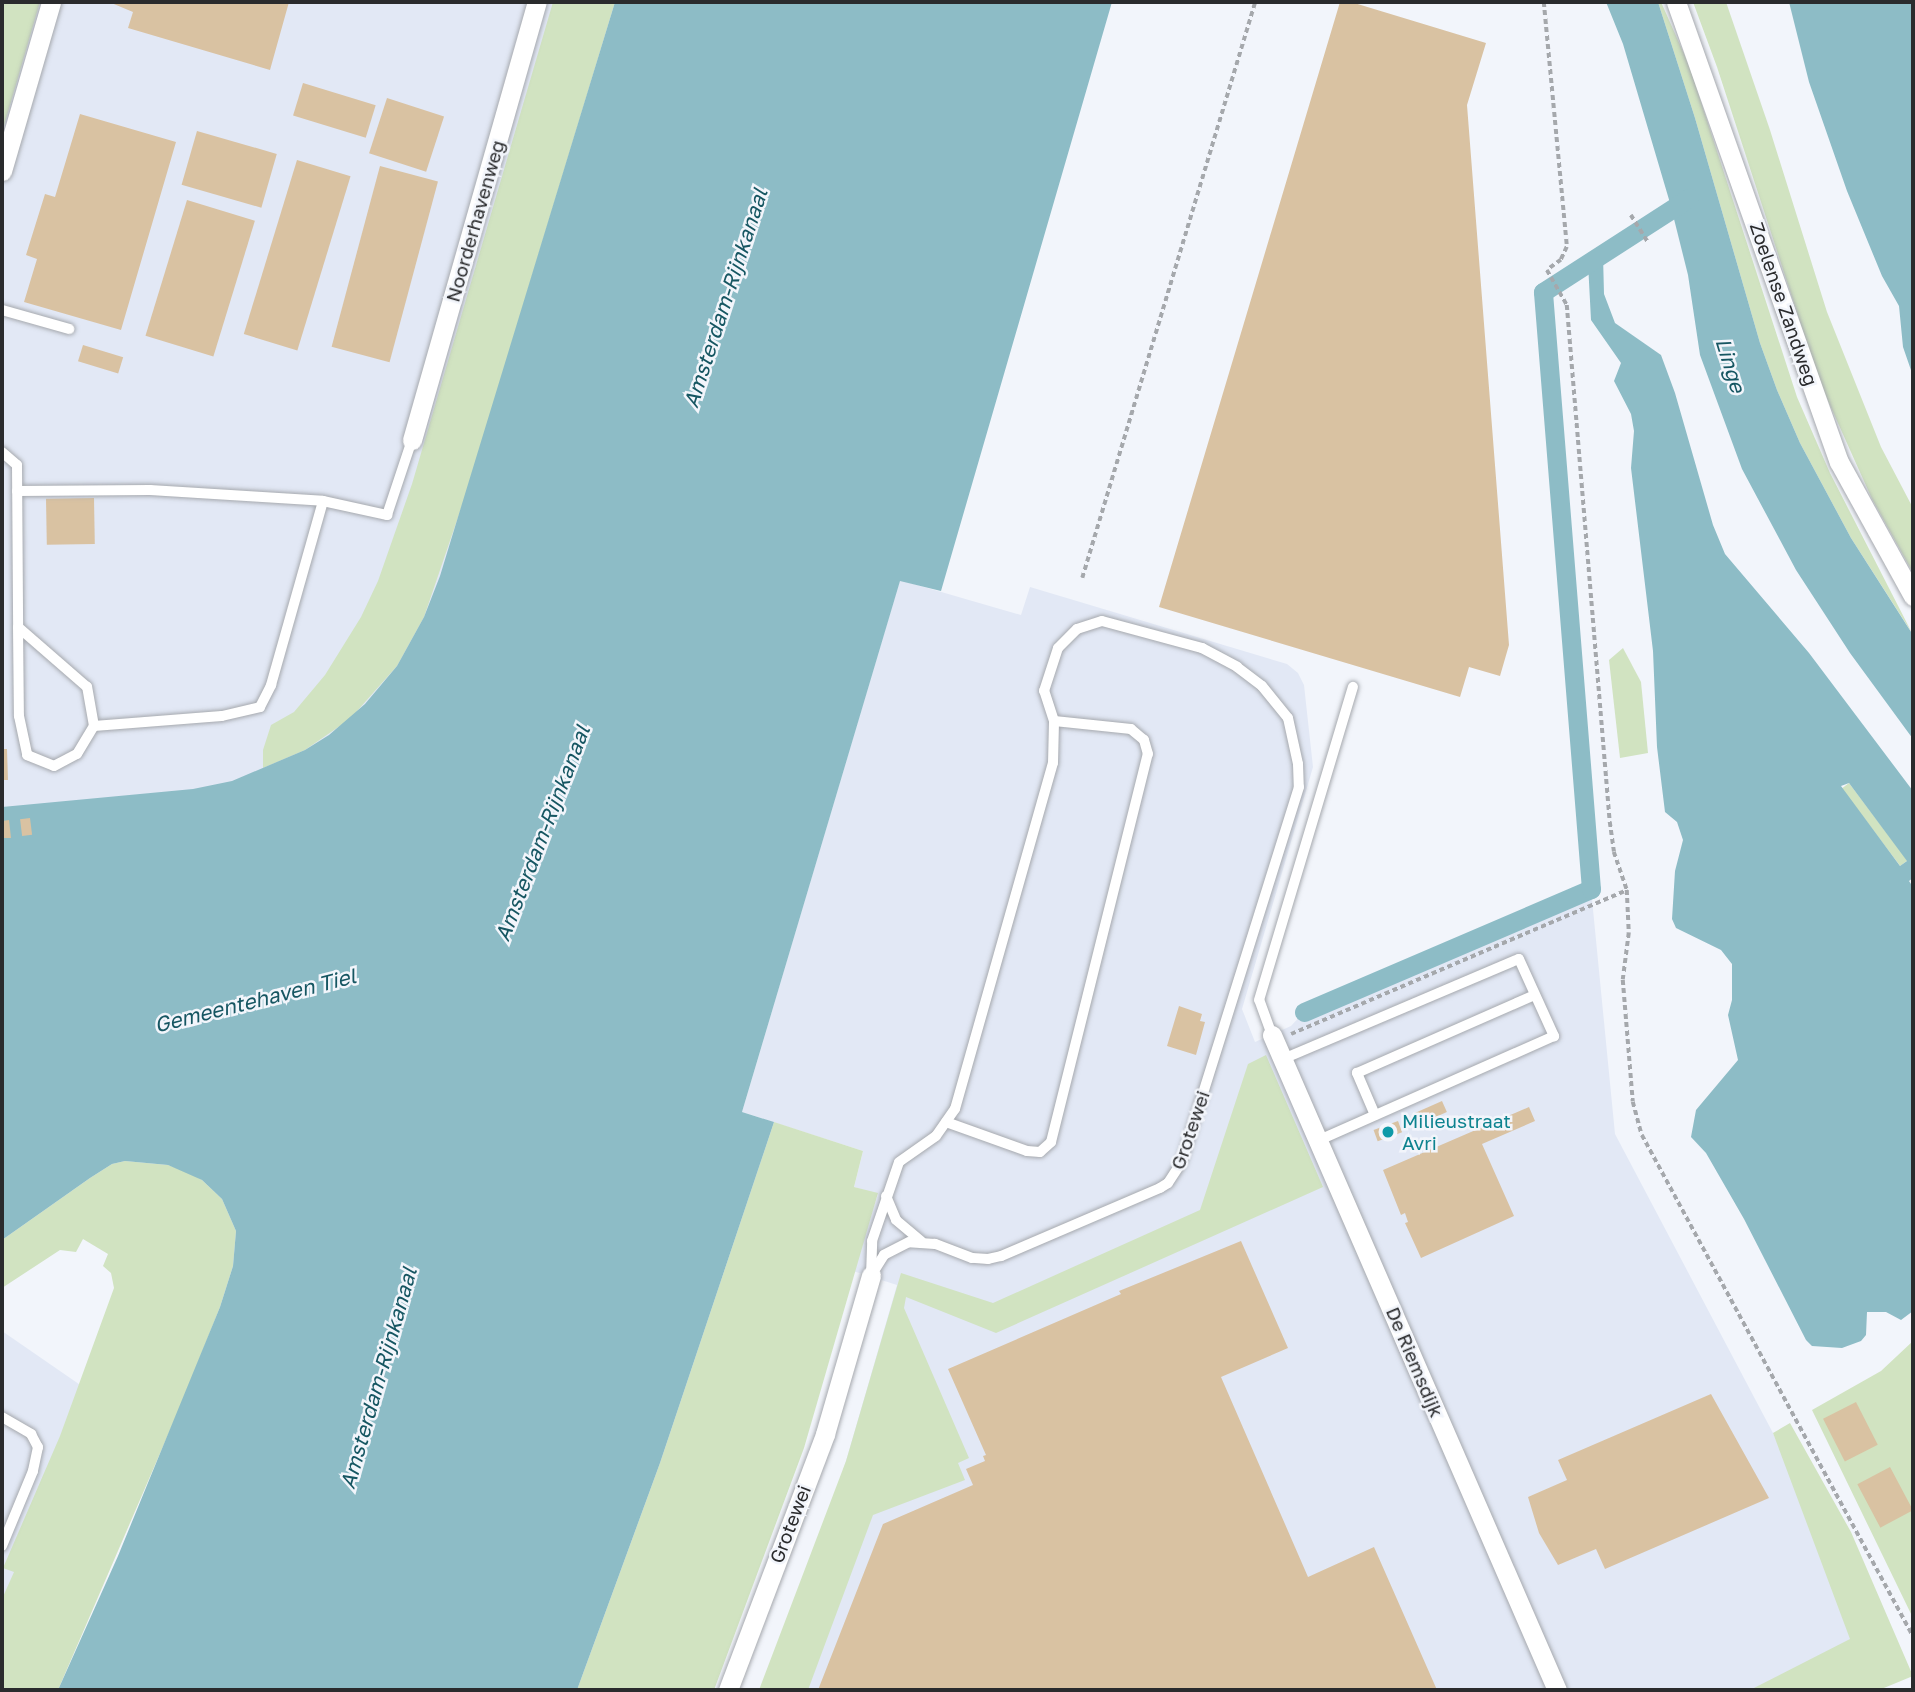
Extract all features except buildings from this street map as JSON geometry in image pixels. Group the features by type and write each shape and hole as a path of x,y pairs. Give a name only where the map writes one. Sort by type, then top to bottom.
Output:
{"street":[{"path":"2,171 51,2"},
{"name":"Noorderhavenweg","path":"412,440 537,2"},
{"name":"Zoelense Zandweg","path":"1675,2 1839,462 1913,596"},
{"name":"De Riemsdijk","path":"1277,1045 1558,1690"},
{"name":"Grotewei","path":"728,1690 825,1434 871,1276"}],"lane":[{"path":"2,310 69,330"},
{"path":"17,491 150,490 323,501 387,515 412,440"},
{"path":"2,452 16,465 19,716 27,755 54,766 77,754 94,726 87,687 18,627"},
{"path":"94,726 222,716 260,707 271,685 323,501"},
{"name":"Grotewei","path":"871,1276 884,1255 902,1245 921,1241 988,1259 1168,1183 1181,1163 1299,787 1294,734 1278,703 1237,667 1202,649 1102,621 1089,624 1066,637 1058,648 1044,691 1054,721"},
{"path":"1319,1140 1554,1036 1519,959 1277,1045 1259,1000 1353,687"},
{"path":"871,1276 872,1241 899,1162 936,1136 955,1109 1053,763 1054,721 1130,729 1144,740 1147,754 1051,1142 1040,1152 1027,1151 946,1122"},
{"path":"1376,1115 1357,1073 1535,995"},
{"path":"886,1196 896,1220 921,1241"},
{"path":"2,1417 31,1434 38,1447 33,1471 2,1546"}],"path":[{"path":"1082,578 1255,2"},
{"path":"1544,2 1567,247 1560,260 1547,270 1567,305 1609,822 1614,852 1627,890 1629,933 1623,980 1633,1102 1642,1135 1913,1636"},
{"path":"1631,215 1647,241"},
{"path":"1277,1045 1627,890"}],"shaded area":[{"path":"2,2 580,2 459,451 507,461 342,787 2,872"},
{"path":"900,580 1021,615 1030,587 1287,664 1298,673 1304,685 1313,767 1242,1009 1255,1042 1291,1026 1304,1012 1591,889 1615,1134 1773,1433 1884,1690 773,1690 846,1461 897,1285 853,1271 878,1194 854,1187 863,1151 742,1112"},
{"path":"2,1331 131,1420 2,1668"}],"green space":[{"path":"2,2 40,2 2,133"},
{"path":"553,2 615,2 467,491 424,617 397,666 350,719 305,750 263,768 263,750 271,725 294,712 325,675 361,617 378,581 412,484"},
{"path":"1658,2 1661,2 1689,65 1797,397 1830,473 1912,633 1851,538 1800,443 1777,390 1760,343 1695,118"},
{"path":"1693,2 1726,2 1770,130 1827,312 1881,447 1913,508 1913,573 1872,499 1820,383 1717,67"},
{"path":"1623,648 1641,682 1648,753 1620,758 1609,660"},
{"path":"1849,783 1907,860 1900,866 1842,788"},
{"path":"1266,1055 1323,1187 996,1333 906,1297 904,1308 969,1458 958,1463 965,1480 873,1515 808,1690 759,1690 846,1461 901,1273 993,1303 1200,1210 1248,1064"},
{"path":"774,1122 863,1151 854,1187 878,1193 804,1448 714,1690 577,1690 660,1463"},
{"path":"125,1161 168,1165 186,1171 202,1180 222,1199 236,1231 233,1266 220,1307 183,1400 58,1690 2,1690 2,1599 14,1572 3,1568 60,1436 114,1288 111,1273 103,1266 108,1254 83,1239 76,1252 60,1250 2,1288 2,1240 90,1178 112,1164"},
{"path":"1913,1341 1913,1618 1812,1410 1881,1371"},
{"path":"1790,1423 1851,1532 1913,1676 1879,1690 1750,1690 1850,1639 1773,1433"}],"water":[{"path":"615,2 1112,2 941,591 900,581 742,1112 774,1122 660,1463 577,1690 58,1690 118,1556 220,1307 233,1266 236,1231 222,1199 202,1180 168,1165 125,1161 112,1164 90,1178 2,1240 2,807 193,789 232,781 305,750 329,735 365,704 397,666 424,617 440,576"},
{"name":"Linge","path":"1606,2 1658,2 1695,118 1760,343 1777,390 1800,443 1851,538 1913,635 1913,739 1850,653 1796,570 1742,469 1700,355 1688,275 1670,203 1623,44"},
{"path":"1789,2 1913,2 1913,376 1903,347 1899,306 1882,276 1847,191 1809,82"},
{"path":"1603,255 1604,294 1615,323 1661,355 1675,393 1713,525 1725,554 1809,653 1913,791 1913,878 1909,881 1913,887 1913,1311 1901,1320 1886,1312 1867,1312 1866,1335 1861,1341 1842,1348 1812,1346 1806,1340 1744,1219 1706,1153 1691,1137 1696,1110 1738,1060 1728,1015 1732,1000 1732,964 1721,950 1676,928 1672,919 1675,871 1683,840 1677,822 1665,812 1657,747 1653,651 1631,468 1634,431 1631,414 1614,381 1621,363 1591,320 1588,263","holes":["1849,783 1907,861 1900,866 1841,786"]}],"waterway":[{"path":"1304,1012 1591,889 1543,292 1689,198"}],"place":[{"name":"Milieustraat Avri","path":"1388,1132"}],"water label":[{"name":"Amsterdam-Rijnkanaal","path":"725,298"},
{"name":"Amsterdam-Rijnkanaal","path":"542,833"},
{"name":"Gemeentehaven Tiel","path":"255,1000"},
{"name":"Amsterdam-Rijnkanaal","path":"378,1378"}]}
